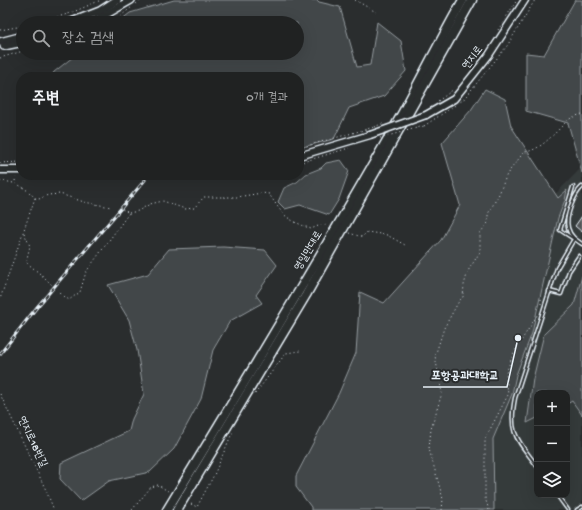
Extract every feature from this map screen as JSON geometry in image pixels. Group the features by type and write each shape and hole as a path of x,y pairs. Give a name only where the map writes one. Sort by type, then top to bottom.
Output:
{"highway":[{"path":"444,35 458,0"},
{"name":"영일만대로","path":"167,510 322,252 403,111 463,0"},
{"name":"영일만대로","path":"177,510 306,295 472,0"},
{"path":"448,42 477,0"}],"main road":[{"path":"87,16 100,11 117,0"},
{"path":"103,16 131,0"},
{"name":"연지로","path":"304,155 370,135 426,115 454,98 489,54 524,0"},
{"path":"0,42 16,38"},
{"path":"0,46 16,43"},
{"path":"0,170 16,170"}],"lane":[{"path":"572,187 560,230 582,244"},
{"path":"574,239 568,228 568,219 574,200 582,187"},
{"path":"534,462 516,437 513,430 511,416 515,398 557,268 574,239"},
{"path":"549,291 561,294 569,271 579,256"},
{"path":"559,498 568,510"},
{"path":"577,510 582,507"}],"path":[{"path":"64,16 101,0"},
{"path":"120,16 141,0"},
{"path":"355,0 376,12"},
{"path":"498,30 517,0"},
{"path":"0,30 16,27"},
{"path":"0,58 16,53"},
{"path":"437,101 455,88"},
{"path":"442,510 443,499 429,449 431,429 442,393 435,362 436,349 453,311 463,297 464,285 468,271 480,252 480,233 488,223 488,214 499,194 507,174 524,152 531,152 560,130 565,122 582,114"},
{"path":"377,139 424,126"},
{"path":"304,147 374,127"},
{"path":"304,161 350,147"},
{"path":"1,162 16,162"},
{"path":"15,182 16,177"},
{"path":"0,181 15,182 26,188 35,198 39,199 48,194 60,194 84,202 111,207"},
{"path":"24,232 30,246 26,262 69,300 80,292 86,272 129,213 138,211 150,204 163,201 184,209 194,208 204,198 237,197 262,193 269,194 283,215 288,219 311,229 323,224 327,226"},
{"path":"0,299 35,198"},
{"path":"122,209 129,213"},
{"path":"344,231 362,237 367,232 387,235 405,245"},
{"path":"489,510 485,498 485,439 508,395 506,373 514,352 541,310 541,299"},
{"path":"254,395 286,353 300,351"},
{"name":"연지로18번길","path":"0,394 54,510"},
{"path":"191,504 197,507 214,475 233,430"},
{"path":"132,510 152,487 158,485 168,490"}],"shaded area":[{"path":"174,0 317,0 319,2 340,7 357,67 370,65 377,22 401,41 406,71 384,96 349,108 334,139 304,147 304,72 54,72 69,60 304,60 304,16 126,16 130,13"},
{"path":"575,0 582,0 582,173 568,123 526,111 526,53 544,55"},
{"path":"485,89 505,99 511,126 558,198 567,190 558,218 532,333 516,375 512,394 493,439 494,510 311,510 311,507 296,487 296,476 339,393 356,353 360,292 384,303 441,240 460,205 442,143 471,110"},
{"path":"341,160 349,171 339,199 329,215 300,205 285,209 278,202 284,188 299,180 304,180 304,176 306,174 321,168 326,163"},
{"path":"579,170 582,171 582,510 407,510 470,282"},
{"path":"223,247 265,250 277,265 256,295 262,303 230,321 213,350 201,399 174,449 150,472 109,481 81,501 60,479 61,463 129,431 132,419 144,394 137,350 129,320 108,285 148,274 169,249"},
{"path":"582,276 582,415 572,401 570,402 570,390 534,390 534,420 527,423 533,379 544,334 574,305"}],"building":[{"path":"582,216 582,232 575,226"}],"railway":[{"path":"0,354 37,307 145,180"}],"place":[{"name":"포항공과대학교","path":"518,338"}]}
